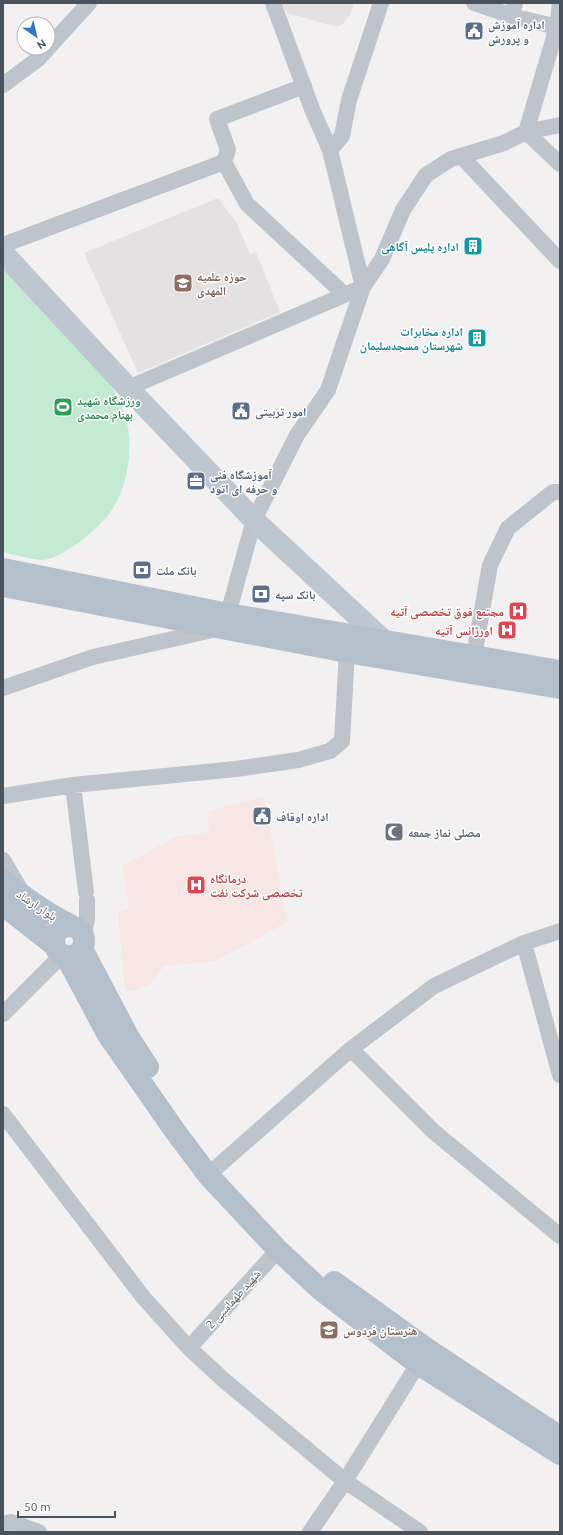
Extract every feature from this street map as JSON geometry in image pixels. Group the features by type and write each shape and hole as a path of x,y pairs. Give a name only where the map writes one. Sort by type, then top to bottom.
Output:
{"main road":[{"path":"3,252 128,388 254,520 384,641"},
{"path":"3,569 224,621 347,652 560,688"},
{"path":"3,586 224,621 384,641 560,671"},
{"name":"بلوار ارشاد","path":"3,881 26,899 55,918 70,945"},
{"name":"بلوار ارشاد","path":"3,905 70,945"},
{"path":"70,945 185,1123 213,1171 278,1250 321,1290 418,1364 560,1454"},
{"path":"213,1171 332,1280 428,1349 560,1436"}],"street":[{"path":"56,39 89,3"},
{"path":"273,3 330,150 363,287"},
{"path":"330,150 342,136 349,100 381,3"},
{"path":"474,3 514,9 559,28"},
{"path":"526,132 559,28 560,3"},
{"path":"3,85 41,56"},
{"path":"304,86 217,119 228,150 224,162 248,204 344,294"},
{"path":"3,688 93,657 224,621 254,520 297,435 328,390 363,287 382,259 403,210 426,175 451,159 504,143 526,132 560,125"},
{"path":"526,132 560,164"},
{"path":"461,156 560,261"},
{"path":"3,245 224,162"},
{"path":"128,388 363,287"},
{"path":"474,656 490,565 508,528 553,492 560,492"},
{"path":"3,796 73,785 236,769 298,760 330,751 342,740 347,652"},
{"path":"3,1014 70,945 87,919 87,896 73,785"},
{"path":"3,860 26,899"},
{"path":"213,1171 351,1049 434,986 524,943 560,932"},
{"path":"524,943 560,1075"},
{"path":"351,1049 434,1131 560,1236"},
{"path":"3,1114 143,1297 188,1348 226,1382 345,1481 420,1532"},
{"name":"شهید طهماسبی 2","path":"188,1348 278,1250"},
{"path":"310,1532 345,1481 418,1364"},
{"path":"3,1524 11,1522 39,1532"}],"shaded area":[{"path":"281,3 354,3 351,13 342,25 337,27 287,13"},
{"name":"حوزه علمیه المهدی","path":"218,198 236,222 250,254 256,252 280,312 138,373 84,253"},
{"path":"264,797 287,922 216,961 164,966 150,984 136,990 125,991 118,912 129,909 122,866 176,837 209,832 208,812 229,805"}],"green space":[{"name":"ورزشگاه شهید بهنام محمدی","path":"3,261 92,360 104,376 115,392 123,410 128,428 130,449 127,471 121,493 110,513 81,541 56,556 42,560 3,552"}],"place":[{"name":"اداره آموزش و پرورش","path":"474,31"},
{"name":"اداره پلیس آگاهی","path":"473,246"},
{"name":"حوزه علمیه المهدی","path":"183,283"},
{"name":"اداره مخابرات شهرستان مسجدسلیمان","path":"477,338"},
{"name":"ورزشگاه شهید بهنام محمدی","path":"63,407"},
{"name":"امور تربیتی","path":"241,411"},
{"name":"آموزشگاه فنی و حرفه ای اتود","path":"196,481"},
{"name":"بانک ملت","path":"142,570"},
{"name":"بانک سپه","path":"261,594"},
{"name":"مجتمع فوق تخصصی آتیه","path":"518,611"},
{"name":"اورژانس آتیه","path":"507,630"},
{"name":"اداره اوقاف","path":"262,816"},
{"name":"مصلی نماز جمعه","path":"394,832"},
{"name":"درمانگاه تخصصی شرکت نفت","path":"196,885"},
{"name":"هنرستان فردوس","path":"329,1330"}]}
